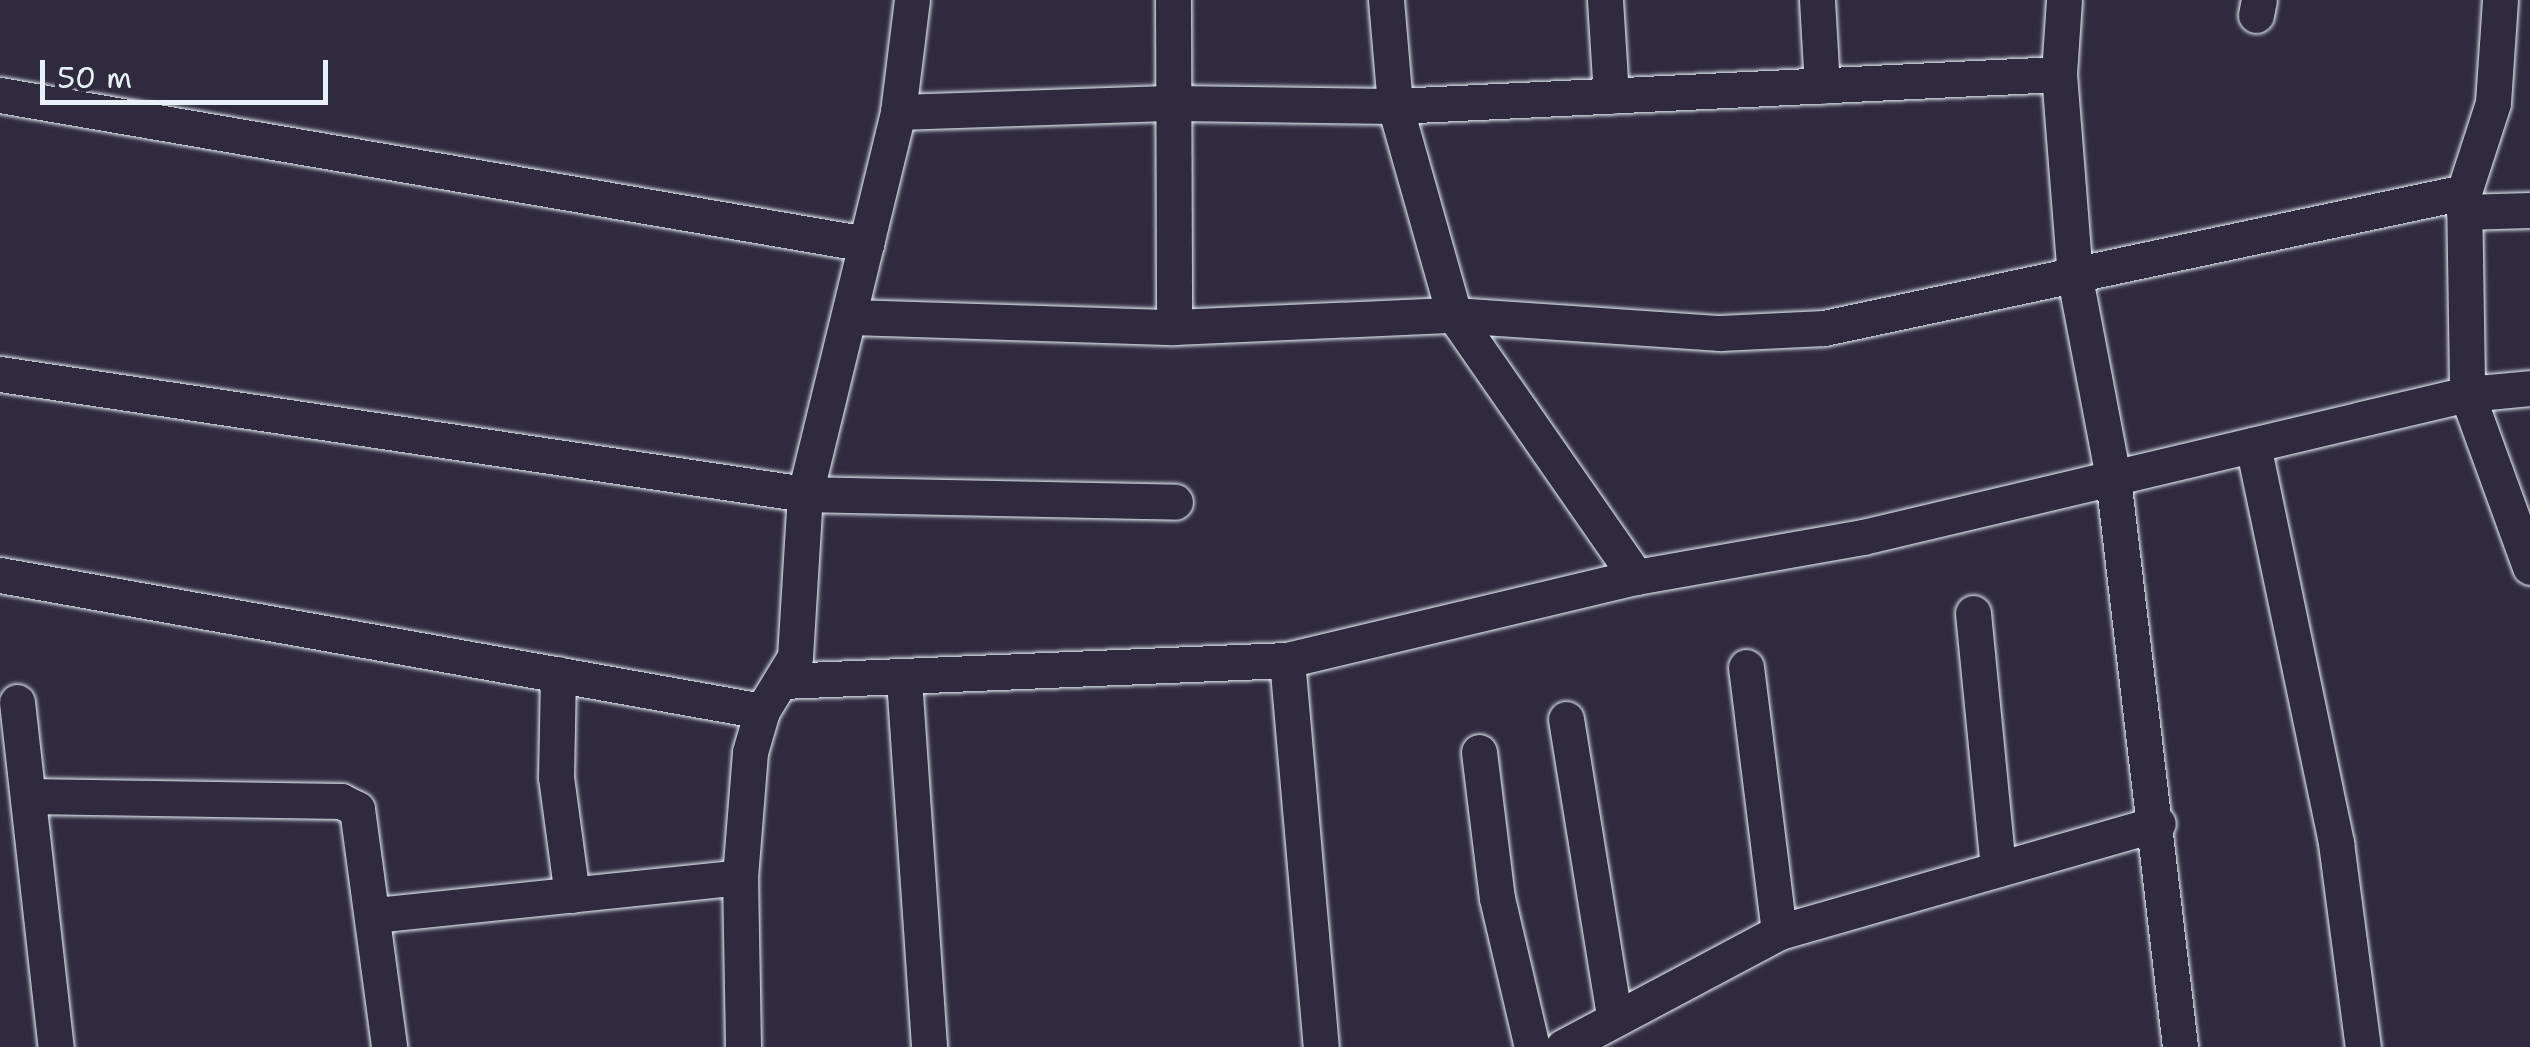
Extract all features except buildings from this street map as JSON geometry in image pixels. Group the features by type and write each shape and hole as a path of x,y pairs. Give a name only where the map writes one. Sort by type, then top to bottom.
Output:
{"street":[{"path":"743,1047 740,878 750,752 762,711 795,658 806,494 898,112 912,0"},
{"path":"1172,0 1174,326"},
{"path":"1386,0 1395,106 1454,315 1636,577"},
{"path":"1605,0 1611,96"},
{"path":"1817,0 1822,86"},
{"path":"2064,0 2060,74 2075,278 2112,478 2158,824 2180,1047"},
{"path":"2500,0 2493,103 2464,202 2467,394 2530,567"},
{"path":"898,112 1175,103 1395,106 2060,74"},
{"path":"0,95 866,244"},
{"path":"850,317 1174,326 1454,315 1720,333 1824,328 2464,202 2530,210"},
{"path":"0,374 806,494 1175,502"},
{"path":"782,681 904,679 1287,660 1636,577 1863,537 2467,394 2530,388"},
{"path":"2253,444 2336,843 2363,1047"},
{"path":"0,574 762,711"},
{"path":"1973,614 1998,869"},
{"path":"1287,660 1321,1047"},
{"path":"1746,667 1779,932"},
{"path":"558,674 556,777 572,895"},
{"path":"904,679 929,1047"},
{"path":"18,702 56,1047"},
{"path":"1566,718 1614,1018"},
{"path":"1479,752 1497,898 1532,1047"},
{"path":"28,796 341,800 356,810 365,834 389,1047"},
{"path":"1563,1047 1779,932 2158,824"},
{"path":"374,915 740,878"}]}
